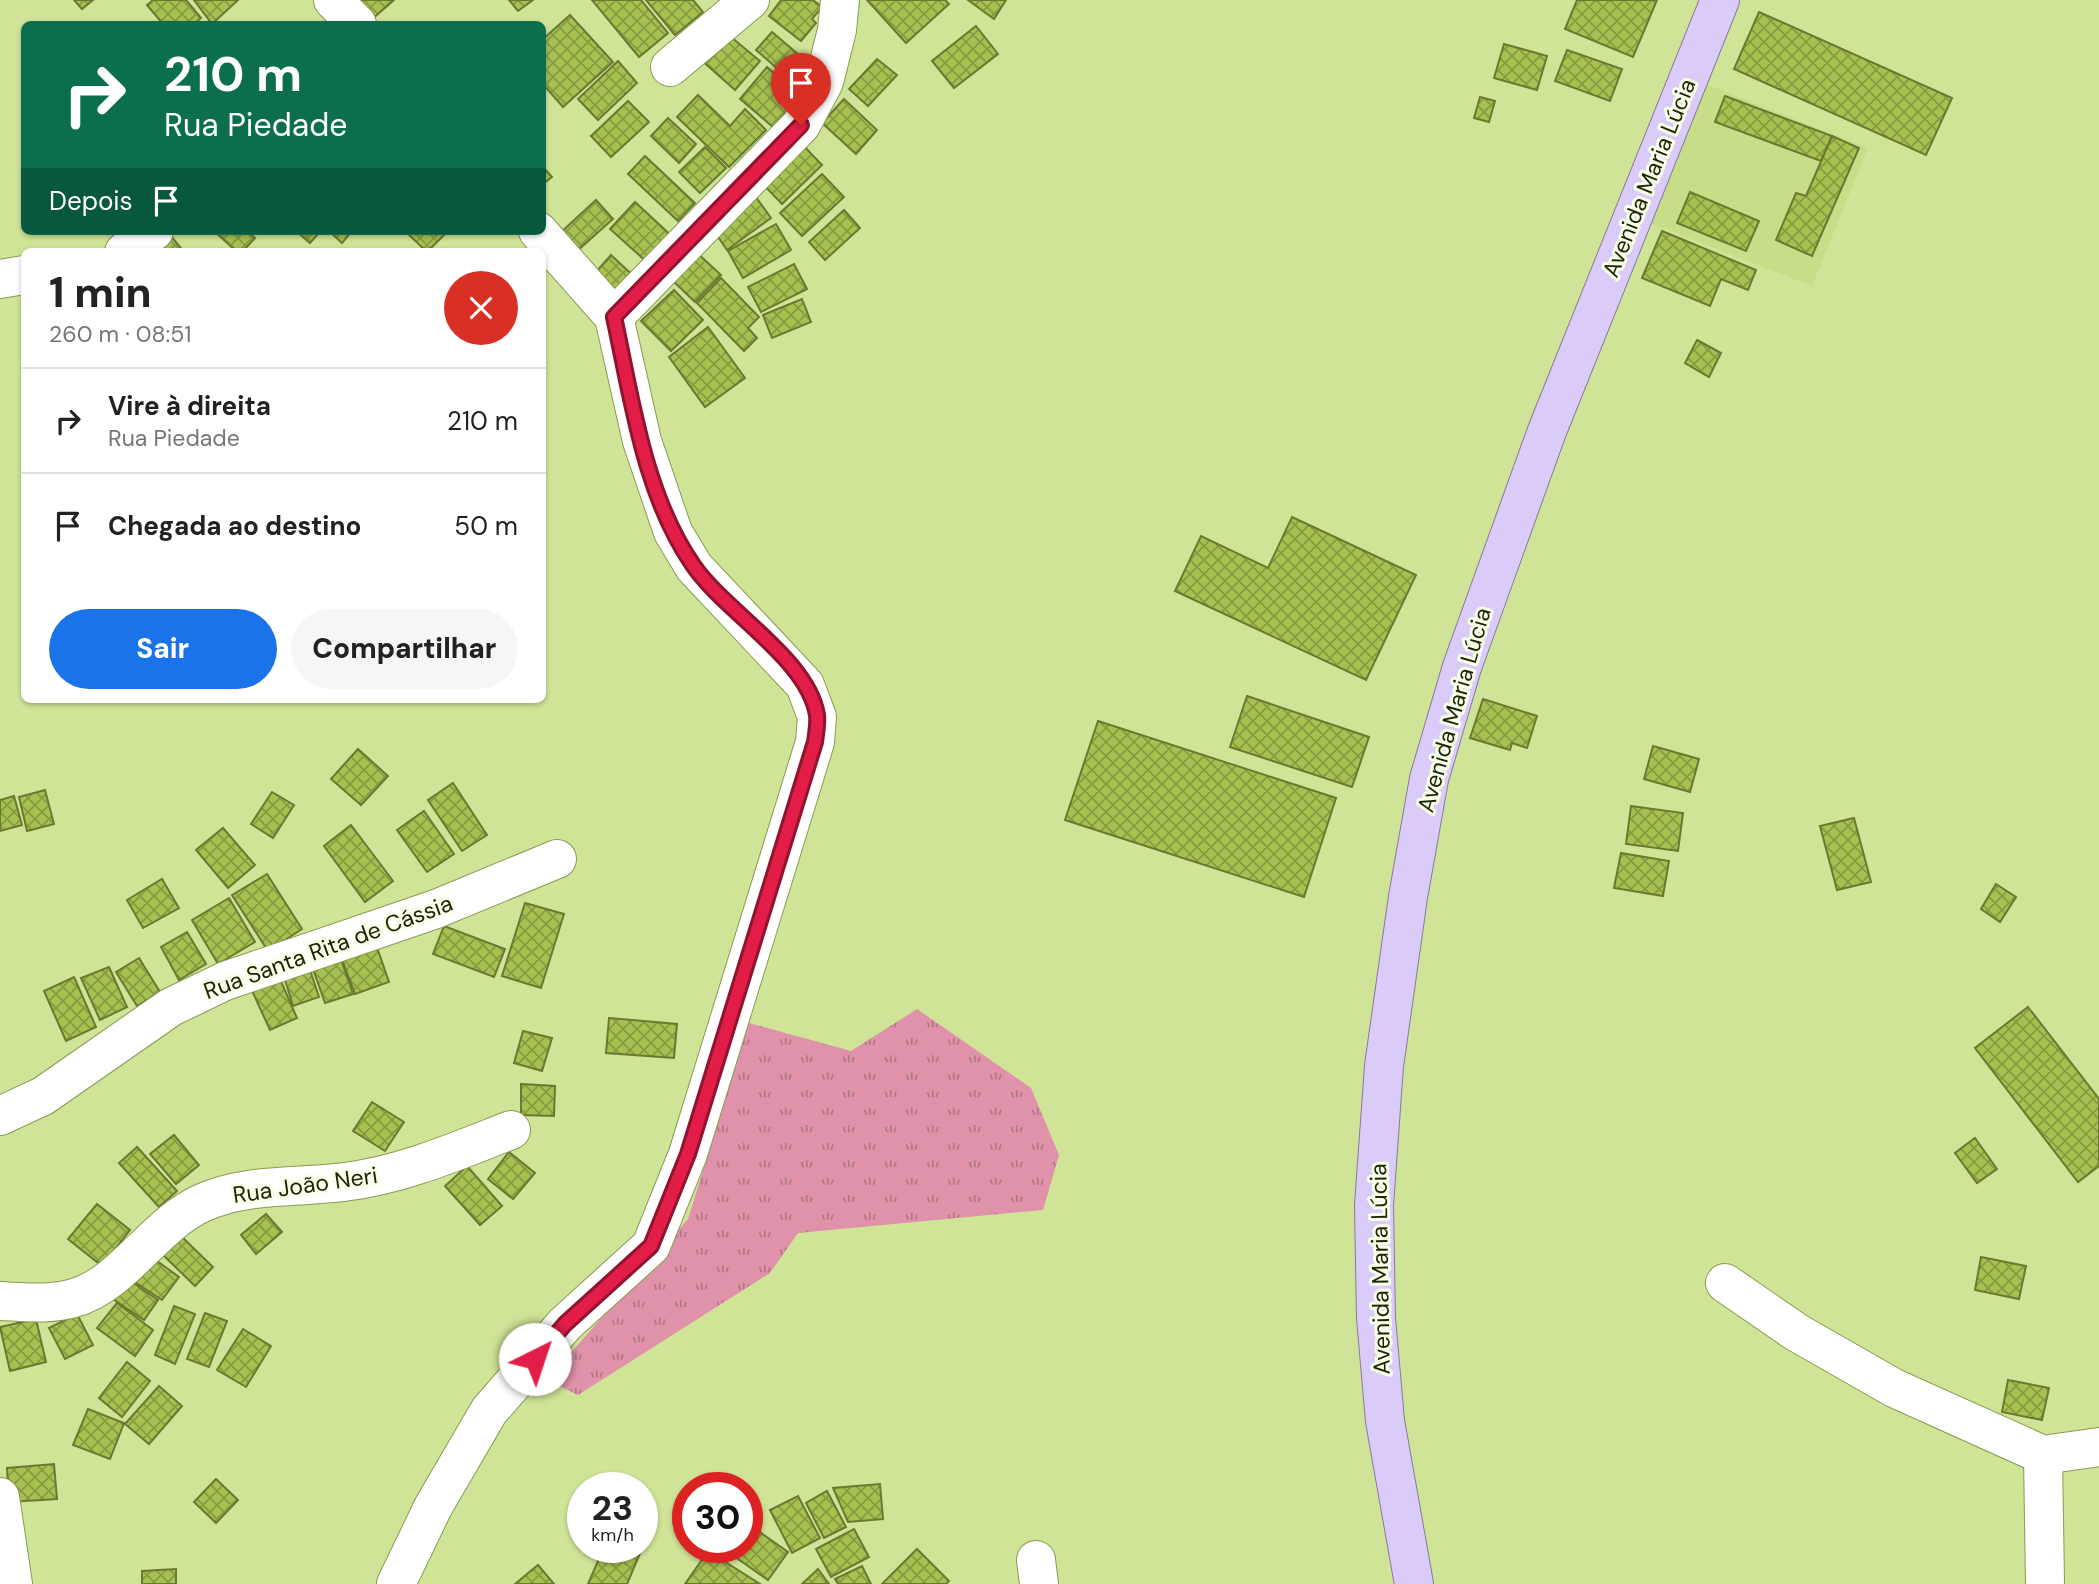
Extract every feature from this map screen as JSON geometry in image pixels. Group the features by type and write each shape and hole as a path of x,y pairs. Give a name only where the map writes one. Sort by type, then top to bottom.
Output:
{"main road":[{"name":"Avenida Maria Lúcia","path":"1414,1584 1385,1421 1376,1318 1374,1205 1384,1066 1408,897 1429,779 1462,667 1546,431 1720,0"}],"street":[{"path":"333,0 354,21"},
{"path":"670,67 750,0"},
{"path":"614,317 801,125 824,82 837,30 840,0"},
{"path":"130,248 148,235"},
{"path":"396,1584 433,1507 489,1411 565,1324 651,1246 688,1154 815,742 817,717 805,685 694,567 673,532 642,441 614,317 542,235"},
{"path":"0,279 21,276"},
{"name":"Rua Santa Rita de Cássia","path":"0,1116 43,1096 171,1007 225,981 436,909 557,859"},
{"name":"Rua João Neri","path":"0,1301 48,1303 77,1298 103,1283 178,1218 201,1203 235,1192 344,1182 388,1174 511,1130"},
{"path":"1725,1283 1797,1332 1894,1388 2043,1455 2099,1447"},
{"path":"2043,1455 2045,1584"},
{"path":"0,1497 13,1584"}],"shaded area":[{"path":"1706,84 1868,148 1812,286 1650,223"}],"green space":[{"path":"917,1009 1031,1088 1059,1155 1043,1210 798,1233 770,1273 578,1395 547,1380 688,1219 749,1023 851,1051"}],"building":[{"path":"74,0 93,0 82,9"},
{"path":"153,0 186,0 201,18 198,21 160,21 147,5"},
{"path":"194,0 238,0 215,21 210,21"},
{"path":"353,0 394,0 371,20"},
{"path":"509,0 533,0 518,11"},
{"path":"592,0 641,0 668,33 639,57"},
{"path":"646,0 693,0 703,12 675,35"},
{"path":"781,0 813,0 822,7 812,19 816,23 801,41 769,16"},
{"path":"867,0 945,0 949,4 906,43"},
{"path":"968,0 1006,0 994,19"},
{"path":"1577,0 1657,0 1633,57 1565,29"},
{"path":"1759,12 1952,98 1926,155 1734,69"},
{"path":"570,15 613,62 563,107 546,88 546,36"},
{"path":"976,26 998,54 954,88 932,61"},
{"path":"725,32 760,61 735,90 701,60"},
{"path":"772,32 804,59 788,78 756,50"},
{"path":"1504,44 1547,56 1537,90 1494,78"},
{"path":"1567,50 1622,69 1610,101 1555,81"},
{"path":"877,59 897,75 868,106 849,89"},
{"path":"618,61 637,83 598,120 578,99"},
{"path":"767,67 801,96 773,127 740,99"},
{"path":"698,95 730,126 745,109 766,130 729,167 677,117"},
{"path":"1725,96 1832,136 1821,161 1715,122"},
{"path":"1480,97 1495,101 1489,122 1474,118"},
{"path":"844,99 877,130 856,154 822,123"},
{"path":"628,101 649,122 611,157 591,136"},
{"path":"668,118 696,144 679,163 651,136"},
{"path":"1832,136 1859,148 1812,256 1776,240 1796,193 1806,196"},
{"path":"798,140 822,165 782,204 758,179"},
{"path":"705,147 726,168 700,193 679,172"},
{"path":"645,156 695,203 678,221 628,174"},
{"path":"546,170 552,177 546,182"},
{"path":"822,174 844,197 802,236 780,213"},
{"path":"1690,192 1759,221 1746,251 1677,223"},
{"path":"753,193 771,218 727,250 710,225"},
{"path":"596,200 613,219 577,251 560,233"},
{"path":"635,202 674,238 649,264 610,229"},
{"path":"844,210 860,228 825,260 809,242"},
{"path":"776,224 791,250 743,278 728,251"},
{"path":"1662,231 1756,270 1748,290 1721,279 1710,306 1642,278"},
{"path":"161,235 170,235 181,248 142,248"},
{"path":"218,235 252,235 255,238 246,248 233,248"},
{"path":"301,235 317,235 310,243"},
{"path":"333,235 349,235 342,243"},
{"path":"409,235 444,235 431,248 423,248"},
{"path":"695,251 721,275 695,302 669,277"},
{"path":"611,255 640,282 623,300 595,273"},
{"path":"794,264 807,289 761,312 748,287"},
{"path":"721,278 759,317 748,328 757,338 744,351 697,303"},
{"path":"674,290 703,320 671,351 641,321"},
{"path":"802,299 811,322 772,338 763,315"},
{"path":"708,327 745,378 705,407 669,357"},
{"path":"1697,340 1721,353 1709,377 1685,363"},
{"path":"1292,517 1416,575 1366,680 1175,591 1201,536 1268,568"},
{"path":"1247,696 1369,737 1352,787 1230,747"},
{"path":"1483,699 1537,716 1527,748 1512,743 1510,750 1470,738"},
{"path":"1098,721 1336,798 1304,897 1065,820"},
{"path":"1653,746 1699,759 1690,792 1644,779"},
{"path":"358,749 388,776 361,805 331,779"},
{"path":"453,783 487,835 462,851 428,800"},
{"path":"45,790 54,824 27,831 19,797"},
{"path":"272,792 294,805 273,838 251,824"},
{"path":"14,796 22,825 0,831 0,800"},
{"path":"1631,806 1683,813 1678,851 1626,844"},
{"path":"424,811 454,854 427,872 397,830"},
{"path":"1854,818 1871,882 1837,890 1820,826"},
{"path":"351,825 393,881 365,902 324,846"},
{"path":"223,828 255,865 228,888 196,850"},
{"path":"1621,853 1669,861 1663,896 1614,888"},
{"path":"267,874 302,929 268,951 232,895"},
{"path":"162,879 179,908 143,928 127,900"},
{"path":"1996,884 2016,897 2000,922 1981,909"},
{"path":"229,898 255,942 218,964 192,920"},
{"path":"525,903 564,914 541,988 502,976"},
{"path":"444,926 505,949 494,977 433,954"},
{"path":"187,932 206,964 179,980 161,947"},
{"path":"372,933 389,982 355,994 337,946"},
{"path":"336,945 353,994 325,1003 308,955"},
{"path":"139,958 160,992 137,1006 116,972"},
{"path":"307,961 319,997 293,1006 282,970"},
{"path":"109,967 127,1007 100,1020 81,978"},
{"path":"276,970 297,1018 270,1030 248,982"},
{"path":"74,977 96,1027 66,1041 44,991"},
{"path":"2028,1007 2099,1099 2099,1166 2078,1182 1975,1048"},
{"path":"609,1018 677,1024 674,1058 606,1053"},
{"path":"523,1031 552,1038 542,1071 514,1063"},
{"path":"521,1084 555,1086 554,1116 521,1115"},
{"path":"372,1102 404,1122 385,1151 353,1131"},
{"path":"174,1135 199,1165 176,1184 150,1154"},
{"path":"1975,1138 1997,1169 1977,1183 1955,1153"},
{"path":"137,1147 177,1191 159,1207 119,1163"},
{"path":"509,1152 535,1173 513,1199 488,1179"},
{"path":"467,1166 502,1206 480,1225 445,1186"},
{"path":"97,1204 130,1230 102,1266 68,1239"},
{"path":"266,1214 282,1232 256,1254 241,1235"},
{"path":"181,1236 213,1267 195,1286 162,1254"},
{"path":"1981,1257 2026,1266 2019,1299 1975,1290"},
{"path":"153,1258 179,1277 162,1300 135,1282"},
{"path":"125,1277 158,1300 144,1320 110,1297"},
{"path":"117,1303 153,1330 135,1356 97,1328"},
{"path":"174,1306 195,1314 175,1364 155,1355"},
{"path":"205,1313 227,1321 209,1367 187,1359"},
{"path":"77,1314 93,1345 65,1359 49,1328"},
{"path":"36,1319 46,1362 10,1371 0,1327"},
{"path":"243,1329 271,1346 246,1387 217,1370"},
{"path":"127,1362 150,1381 122,1417 99,1398"},
{"path":"2008,1380 2049,1388 2042,1420 2002,1412"},
{"path":"159,1386 182,1406 149,1444 125,1424"},
{"path":"88,1409 124,1423 110,1459 73,1445"},
{"path":"54,1464 57,1499 9,1502 7,1468"},
{"path":"216,1479 238,1500 216,1523 194,1502"},
{"path":"880,1484 883,1519 848,1522 833,1488"},
{"path":"827,1491 846,1527 824,1538 806,1503"},
{"path":"798,1496 820,1538 792,1553 770,1510"},
{"path":"854,1529 869,1557 831,1577 816,1549"},
{"path":"763,1534 788,1552 768,1580 744,1563 763,1563"},
{"path":"917,1549 949,1581 946,1584 882,1584"},
{"path":"597,1563 636,1563 627,1584 588,1584"},
{"path":"700,1563 727,1563 760,1584 685,1584"},
{"path":"538,1565 554,1584 515,1584"},
{"path":"862,1566 871,1584 838,1584 835,1579"},
{"path":"176,1569 176,1584 142,1584 142,1571"},
{"path":"818,1569 829,1584 802,1584"}],"route":[{"path":"535,1359 565,1324 651,1246 688,1154 815,742 817,717 805,685 794,670 694,567 673,532 642,441 614,317 801,125"}]}
